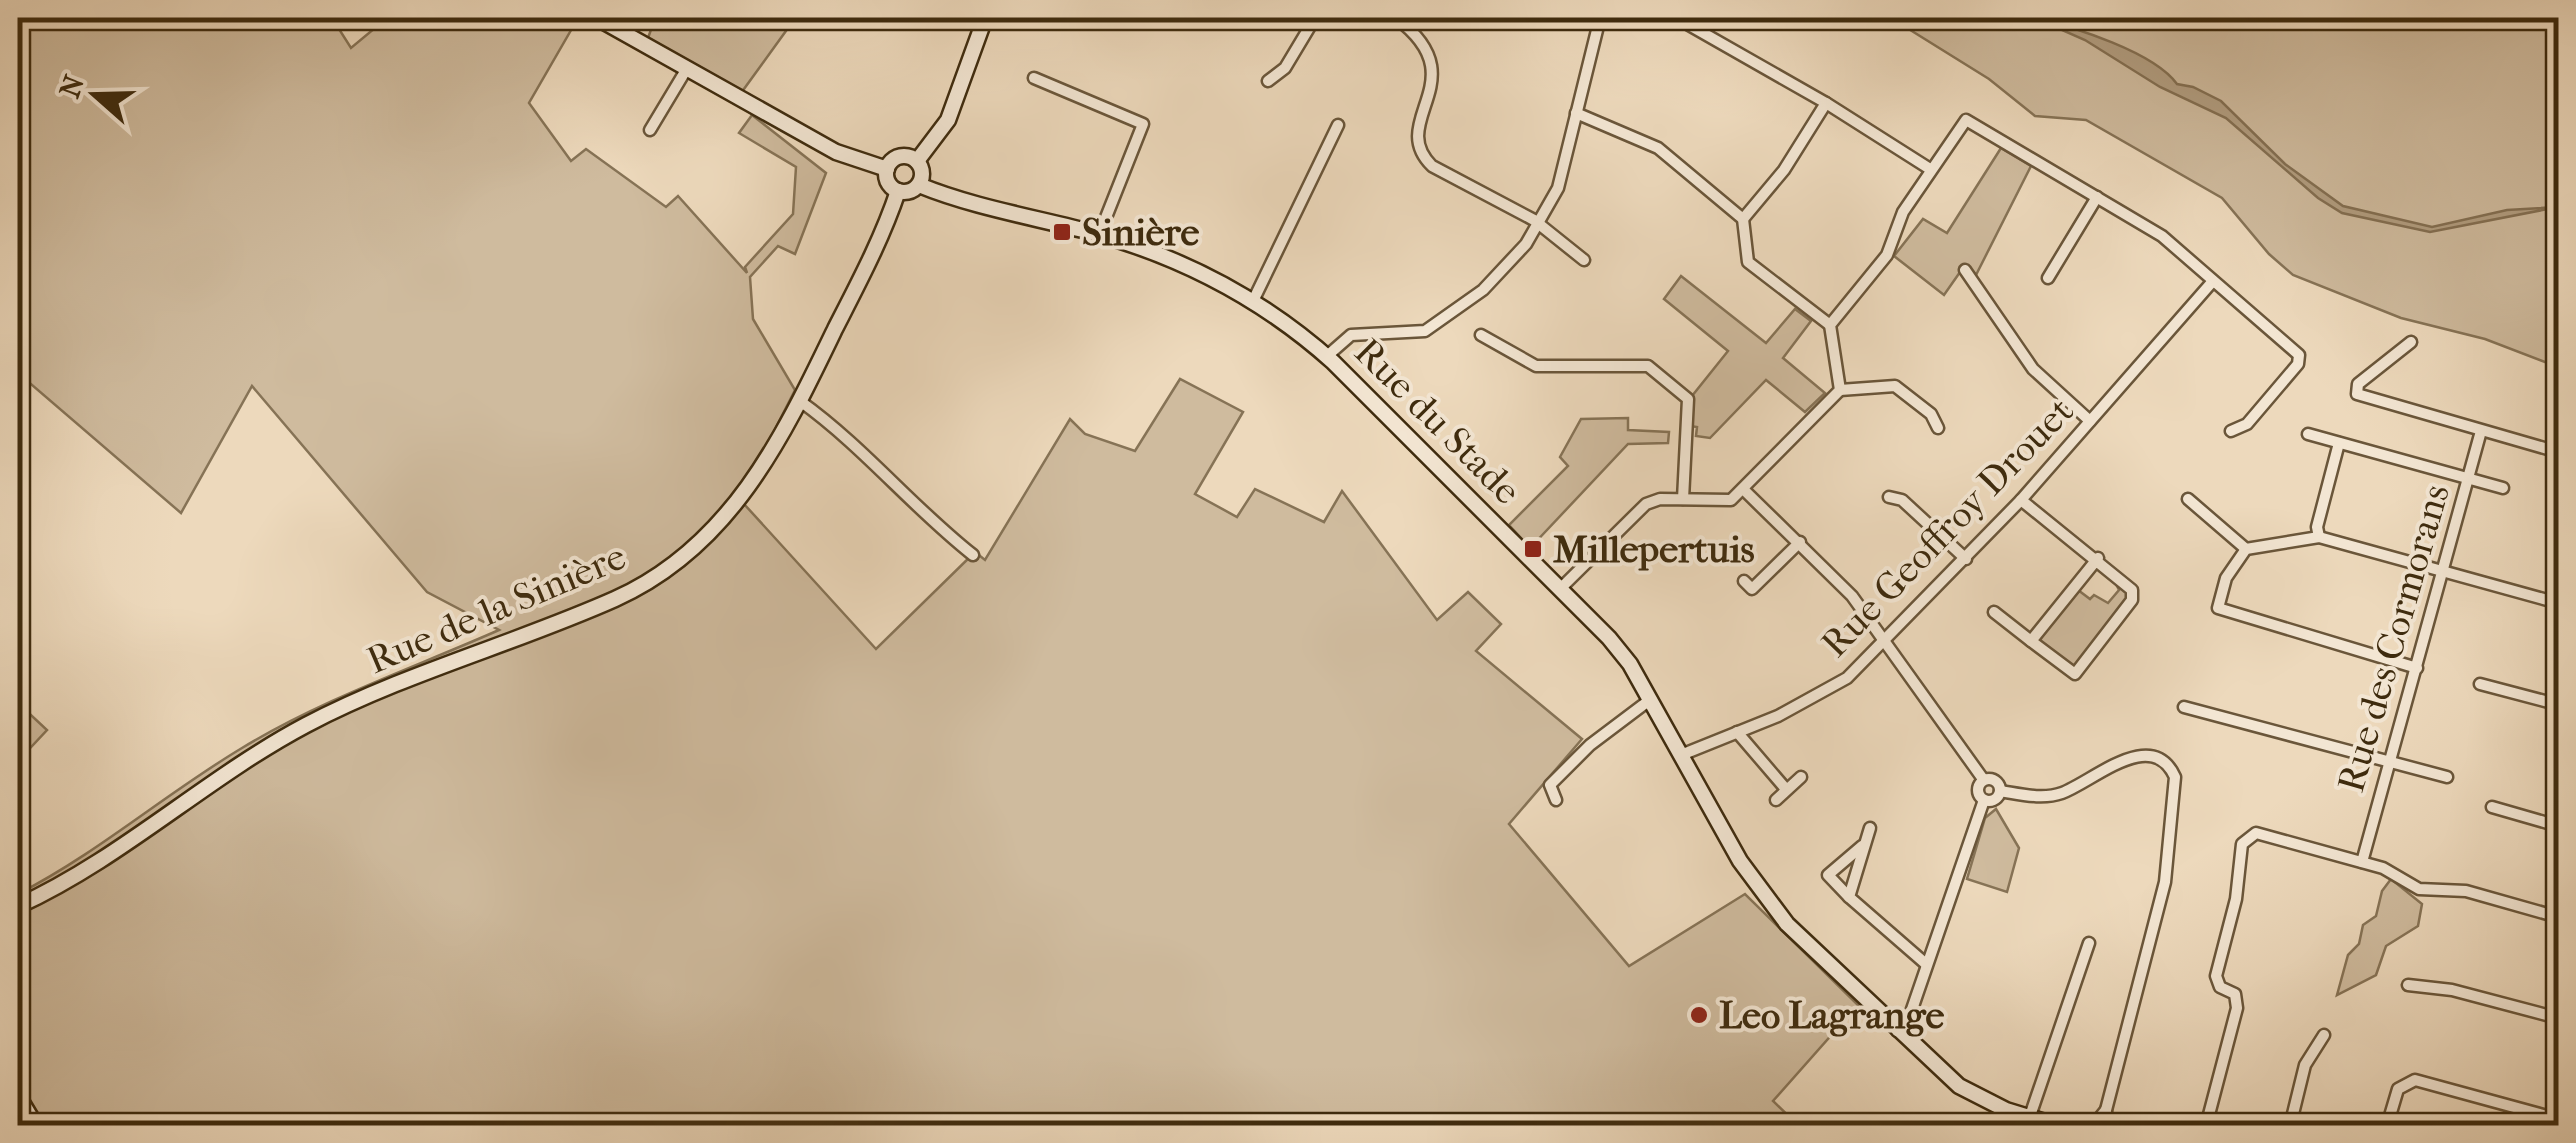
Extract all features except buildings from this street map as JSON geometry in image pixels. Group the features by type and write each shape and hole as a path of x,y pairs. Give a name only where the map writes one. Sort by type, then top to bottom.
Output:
{"street":[{"path":"598,18 836,152 886,168"},
{"path":"917,161 939,137 948,120 985,18"},
{"path":"1268,81 1285,68 1315,18"},
{"path":"1396,18 1420,35 1431,57 1434,76 1417,134 1422,156 1432,166 1540,225 1584,260"},
{"path":"1327,356 1352,335 1425,331 1454,313 1510,263 1540,225 1558,188 1600,18"},
{"path":"1689,25 1826,102 1930,169"},
{"path":"650,130 686,70"},
{"path":"1034,78 1143,124"},
{"path":"1826,102 1784,170 1744,219 1748,262 1830,324 1840,390"},
{"path":"1099,235 1148,111"},
{"path":"1576,113 1658,148 1744,219"},
{"path":"1830,324 1886,254 1904,212 1966,120 2162,236 2300,355 2298,364 2247,424 2231,431"},
{"path":"1254,301 1338,126"},
{"path":"900,156 917,161 922,170 918,185 909,192 898,191 886,180 886,168 900,156"},
{"name":"Rue du Stade","path":"918,185 1099,235 1182,263 1254,301 1327,356 1610,638 1651,699 1760,894 1897,1031 1959,1086 2035,1122 2058,1126"},
{"name":"Rue de la Sinière","path":"18,906 96,863 240,762 310,723 616,598 673,566 710,535 750,488 800,402 898,191"},
{"path":"2048,278 2097,196"},
{"path":"1965,270 2034,370 2090,421"},
{"name":"Rue Geoffroy Drouet","path":"1681,755 1837,686 1966,560 2214,281"},
{"path":"1481,335 1536,366 1648,366 1688,398 1683,499"},
{"path":"2411,342 2358,384 2357,394 2558,452"},
{"path":"1561,588 1646,504 1683,499 1731,500 1840,390 1895,386 1931,414 1938,428"},
{"path":"800,402 848,438 930,522 973,555"},
{"name":"Rue des Cormorans","path":"2362,862 2481,431"},
{"path":"2308,434 2503,488"},
{"path":"2319,537 2317,526 2339,442"},
{"path":"1743,489 1830,570 1983,779"},
{"path":"1889,497 1902,500 1966,560"},
{"path":"2188,499 2246,549"},
{"path":"1994,612 2075,674 2132,600 2132,590 2098,558 2021,500"},
{"path":"2417,668 2218,608 2226,578 2246,549 2319,537 2558,604"},
{"path":"1744,581 1752,588 1800,542"},
{"path":"2031,641 2098,558"},
{"path":"2480,684 2556,704 2558,708"},
{"path":"1556,800 1550,785 1563,771 1651,699"},
{"path":"2184,707 2447,778"},
{"path":"2558,725 2553,745 2558,758"},
{"path":"1737,732 1785,788"},
{"path":"2000,791 2045,797 2060,794 2134,756 2146,755 2170,765 2176,777 2165,882 2106,1110 2106,1126"},
{"path":"1776,800 1801,777"},
{"path":"1983,779 1994,779 2000,791"},
{"path":"1983,779 1977,792 1984,800 1994,800 2000,791"},
{"path":"1897,1031 1909,1018 1984,800"},
{"path":"2492,807 2558,826"},
{"path":"1850,896 1870,828"},
{"path":"2206,1126 2237,1008 2235,994 2220,987 2216,976 2236,899 2242,844 2256,832 2362,862 2402,876 2420,889 2466,891 2558,917"},
{"path":"1863,845 1828,875 1926,964"},
{"path":"2035,1122 2089,943"},
{"path":"2408,986 2452,990 2558,1018"},
{"path":"2290,1126 2305,1065 2324,1036"},
{"path":"2387,1126 2398,1089 2415,1080 2558,1119"},
{"path":"18,1096 36,1126"},
{"path":"2092,1126 2106,1110"}],"shaded area":[{"path":"18,18 332,18 351,48 387,18 578,18 529,103 571,161 586,149 666,207 678,196 747,273 745,267 793,214 796,167 739,133 752,115 826,173 795,254 778,246 750,277 753,319 795,390 766,447 734,493 876,649 975,552 985,560 1070,419 1085,434 1135,451 1180,379 1243,412 1195,494 1237,517 1255,489 1324,522 1342,491 1437,620 1468,592 1501,624 1476,651 1582,739 1509,824 1629,966 1745,894 1858,1005 1773,1101 1798,1125 18,1125 18,894 273,730 499,630 427,592 252,386 181,513 18,373"},
{"path":"655,18 813,18 800,29 791,24 741,93 647,41"},
{"path":"1891,18 2558,18 2558,367 2485,339 2401,318 2293,275 2269,254 2222,198 2086,120 2035,116 1989,79"},
{"path":"2035,18 2112,42 2151,61 2177,84 2221,101 2285,164 2343,206 2432,227 2507,210 2558,207 2430,232 2342,213 2318,198 2226,118 2160,87 2085,40"},
{"path":"2001,148 2031,166 1976,275 1965,265 1944,295 1894,256 1923,219 1947,233"},
{"path":"1681,276 1766,343 1795,309 1811,321 1783,358 1825,393 1805,412 1766,380 1710,438 1696,436 1697,427 1690,426 1692,396 1728,351 1664,299"},
{"path":"1628,418 1628,430 1669,432 1668,443 1628,444 1530,548 1509,525 1568,466 1560,457 1581,419"},
{"path":"2115,582 2128,590 2128,599 2075,665 2068,667 2041,646 2039,636 2078,590 2090,599 2094,595 2108,603 2119,590"},
{"path":"18,703 47,730 18,761"},
{"path":"1996,809 2019,848 2007,892 1967,879 1985,818"},
{"path":"2391,879 2422,904 2418,926 2386,946 2376,975 2337,995 2348,955 2359,944 2363,925 2376,916 2382,891"}],"place":[{"name":"Sinière","path":"1062,232"},
{"name":"Millepertuis","path":"1533,549"},
{"name":"Leo Lagrange","path":"1699,1015"}]}
